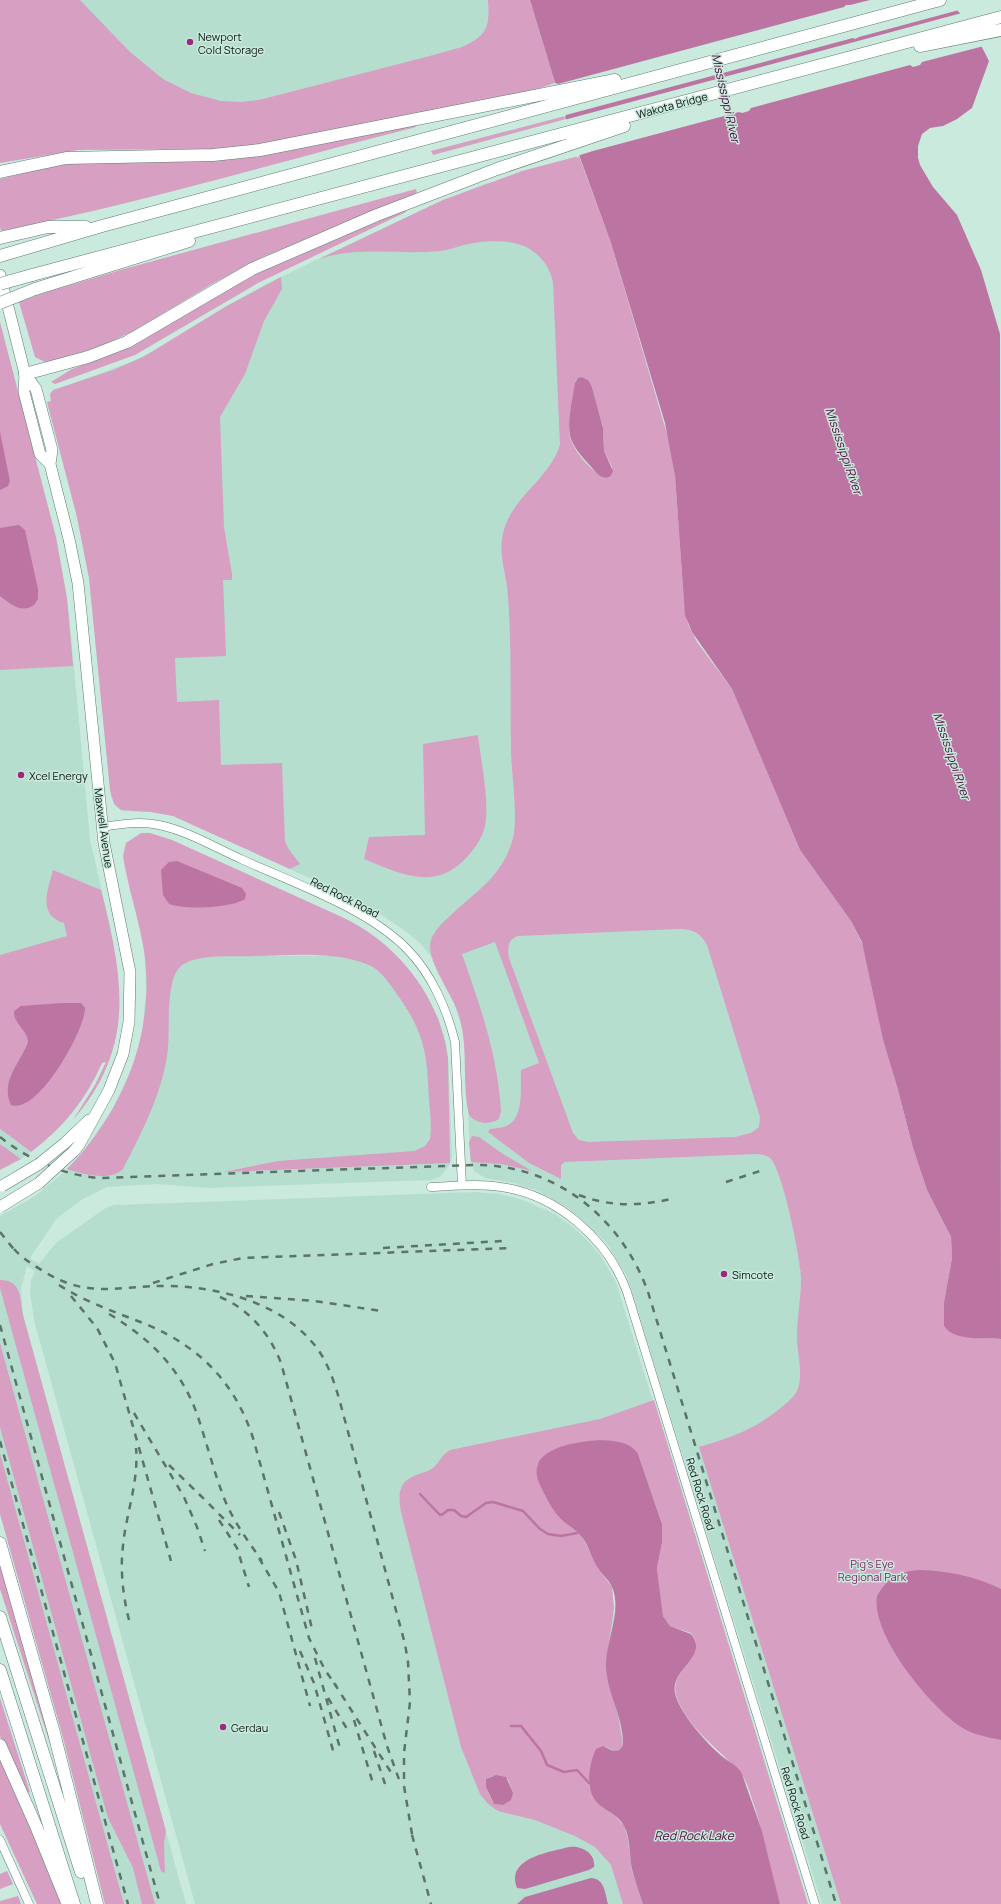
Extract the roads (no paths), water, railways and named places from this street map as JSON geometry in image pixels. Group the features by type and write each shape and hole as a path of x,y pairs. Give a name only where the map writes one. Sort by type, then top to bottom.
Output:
{"highway":[{"path":"813,34 910,0"},
{"path":"0,256 102,226 940,0"},
{"name":"Wakota Bridge","path":"291,207 1001,17"},
{"path":"823,65 1001,30"},
{"path":"0,172 66,158 213,155 247,152 700,64"},
{"path":"25,374 84,358 117,346 143,333 211,291 282,255 442,190 511,164 711,95"},
{"path":"0,284 291,207"},
{"path":"0,304 35,289 171,248 291,207"},
{"path":"0,238 48,228 102,226"},
{"path":"0,1543 54,1734 97,1904"},
{"path":"0,1617 92,1904"},
{"path":"0,1670 74,1904"},
{"path":"0,1745 36,1826 67,1904"}],"main road":[{"name":"Maxwell Avenue","path":"0,275 25,374 36,389 52,450 50,464 68,534 78,583 102,827 106,858 129,962 131,998 129,1022 123,1054 109,1090 79,1145 39,1183 0,1207"},
{"name":"Maxwell Avenue","path":"0,1186 39,1164 65,1143 94,1116"}],"street":[{"name":"Red Rock Road","path":"102,827 146,823 176,830 356,912 383,929 407,949 420,964 437,994 454,1037 457,1065 462,1186"},
{"name":"Red Rock Road","path":"431,1187 462,1186 506,1188 528,1194 552,1204 576,1222 596,1240 621,1277 815,1904"},
{"path":"0,1840 29,1904"}],"water":[{"name":"Mississippi River","path":"530,0 946,0 965,20 976,36 989,61 972,108 957,119 943,126 930,128 922,134 918,146 918,158 920,165 933,187 957,215 981,270 1000,334 1001,1339 970,1338 954,1334 948,1331 944,1326 944,1302 952,1258 951,1237 927,1190 913,1148 883,1040 862,942 851,921 800,850 732,689 692,632 685,615 675,476 665,423 611,243 566,119"},
{"path":"582,377 589,381 592,387 603,428 604,451 613,471 611,476 606,478 601,477 597,473 578,451 571,439 569,427 575,383 578,378"},
{"path":"0,432 10,481 8,486 0,490"},
{"path":"19,525 25,530 38,589 38,599 34,605 25,609 16,607 0,596 0,528"},
{"path":"177,861 242,888 246,894 245,899 230,904 208,907 185,907 169,904 163,895 161,870 169,862"},
{"path":"81,1003 85,1008 83,1019 69,1051 46,1085 34,1097 22,1105 11,1105 8,1096 9,1080 28,1042 26,1034 14,1016 14,1011 21,1006"},
{"name":"Red Rock Lake","path":"600,1440 621,1442 631,1446 638,1454 662,1524 662,1543 657,1568 663,1616 670,1626 691,1634 696,1642 696,1650 693,1656 678,1677 675,1685 675,1693 682,1710 695,1728 710,1745 742,1774 762,1831 780,1904 643,1904 632,1869 629,1842 624,1826 617,1817 596,1801 592,1794 589,1779 591,1763 596,1749 603,1746 617,1751 623,1745 621,1724 606,1673 607,1653 615,1615 615,1596 611,1584 600,1571 584,1540 561,1519 552,1508 537,1477 537,1467 540,1460 554,1449 574,1443"},
{"path":"919,1570 961,1575 991,1584 1001,1589 1001,1740 968,1731 946,1715 918,1685 904,1667 883,1630 878,1612 877,1596 885,1585 894,1577 906,1572"},
{"path":"496,1775 506,1777 513,1793 511,1800 503,1805 494,1804 486,1787 486,1779"},
{"path":"569,1847 578,1847 587,1851 593,1858 594,1867 589,1870 525,1889 517,1888 515,1878 517,1870 523,1863 541,1854"},
{"path":"591,1878 599,1881 604,1887 608,1904 517,1904 525,1897"}],"waterway":[{"path":"420,1494 440,1515 448,1510 454,1510 461,1516 466,1517 486,1503 493,1502 523,1511 540,1529 548,1534 561,1536 577,1533"},
{"path":"511,1726 521,1726 541,1751 547,1765 564,1772 577,1770 589,1783"}],"railway":[{"path":"0,1137 23,1153 47,1165 72,1174 99,1178 472,1165 502,1167 530,1173 557,1185 581,1200 602,1218 621,1240 636,1265 648,1292 836,1904"},
{"path":"726,1182 760,1171"},
{"path":"579,1195 602,1202 625,1204 648,1203 671,1199"},
{"path":"0,1232 16,1252"},
{"path":"383,1248 502,1241"},
{"path":"153,1283 213,1264 243,1258 512,1248"},
{"path":"14,1249 43,1271 60,1280 75,1285 104,1289 151,1286 190,1287 232,1295 272,1310 306,1335 319,1351 329,1369 338,1395 405,1644 408,1662 410,1702 404,1753 404,1786 413,1840"},
{"path":"59,1285 114,1312 167,1334 200,1356 226,1384 236,1400 253,1438 309,1638 325,1670 337,1687"},
{"path":"71,1296 97,1328 115,1363 171,1561"},
{"path":"246,1296 314,1301 382,1311"},
{"path":"220,1297 240,1308 257,1324 271,1342 281,1363 387,1746 401,1785"},
{"path":"109,1314 151,1345 174,1370 191,1400 198,1417 224,1498 241,1531 262,1561"},
{"path":"0,1325 160,1904"},
{"path":"134,1413 184,1497 197,1527 205,1551"},
{"path":"0,1441 128,1904"},
{"path":"129,1620 125,1602 122,1555 136,1473 136,1448"},
{"path":"169,1465 202,1497"},
{"path":"199,1494 240,1535"},
{"path":"279,1512 296,1560 312,1629"},
{"path":"219,1520 237,1548 249,1587"},
{"path":"259,1558 279,1592 310,1706"},
{"path":"300,1651 314,1683 334,1754"},
{"path":"315,1658 341,1752"},
{"path":"334,1683 394,1777"},
{"path":"328,1698 349,1732"},
{"path":"354,1720 374,1787"},
{"path":"374,1751 385,1784"},
{"path":"412,1835 431,1904"}],"place":[{"name":"Newport Cold Storage","path":"190,42"},
{"name":"Xcel Energy","path":"21,775"},
{"name":"Simcote","path":"724,1274"},
{"name":"Gerdau","path":"223,1727"}],"park label":[{"name":"Pig's Eye Regional Park","path":"872,1569"}]}
